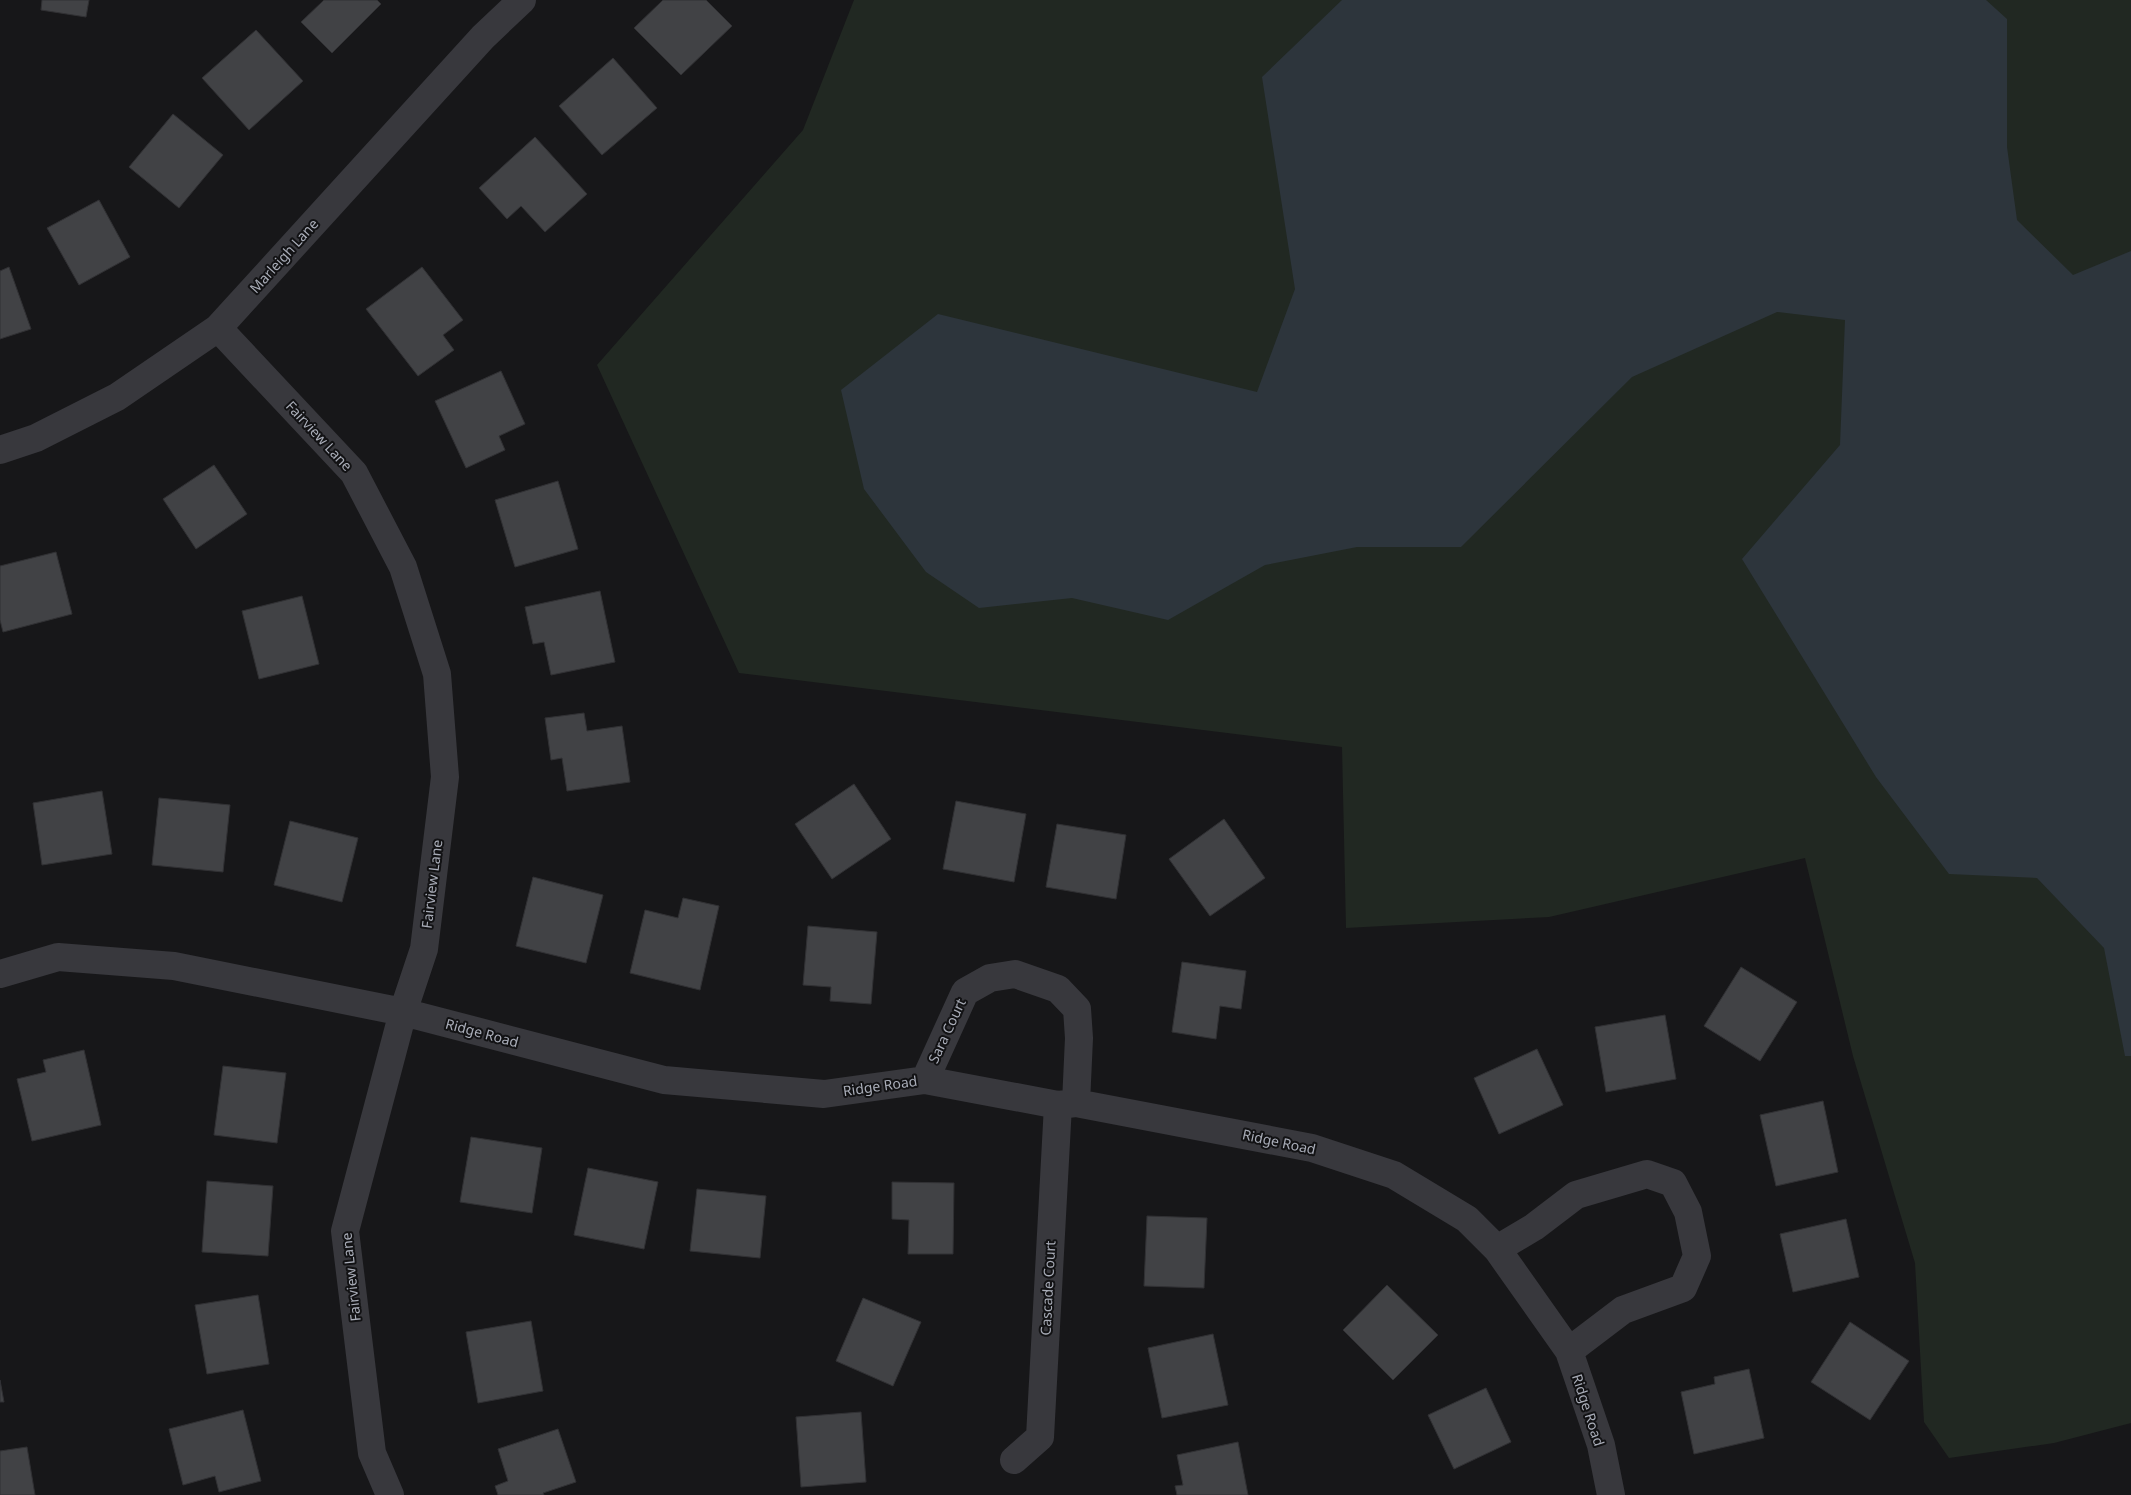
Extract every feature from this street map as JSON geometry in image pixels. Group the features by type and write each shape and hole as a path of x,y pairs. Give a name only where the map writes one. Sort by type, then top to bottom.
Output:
{"street":[{"name":"Marleigh Lane","path":"0,450 36,438 117,396 218,328 483,37 522,0"},
{"name":"Fairview Lane","path":"218,328 354,473 403,567 438,674 445,777 424,949 403,1012 345,1231 372,1454 390,1495"},
{"name":"Ridge Road","path":"0,974 58,957 174,966 403,1012 664,1080 824,1094 925,1080 1312,1148 1394,1175 1467,1219 1497,1249 1569,1351 1601,1445 1611,1495"},
{"name":"Sara Court","path":"925,1080 965,992 990,978 1015,974 1058,989 1077,1009 1080,1038 1067,1104"},
{"name":"Cascade Court","path":"1014,1460 1040,1436 1067,1104"},
{"path":"1497,1249 1534,1227 1576,1195 1647,1174 1673,1183 1688,1212 1697,1256 1683,1288 1623,1310 1569,1351"}],"shaded area":[{"path":"854,0 2131,0 2131,1423 2054,1443 1949,1458 1924,1422 1915,1263 1853,1056 1805,858 1549,917 1346,928 1342,747 739,673 597,365 803,130"},
{"path":"1342,0 1986,0 2007,19 2007,147 2017,220 2073,275 2131,251 2131,1056 2125,1056 2104,948 2037,878 1949,874 1876,777 1742,559 1840,445 1845,320 1777,312 1632,377 1461,547 1357,547 1265,565 1168,620 1072,598 979,608 926,572 864,489 841,390 938,314 1257,392 1295,289 1262,77"}],"building":[{"path":"42,0 89,0 86,17 41,10"},
{"path":"324,0 377,0 381,4 332,53 301,22"},
{"path":"663,0 706,0 732,26 681,75 634,28"},
{"path":"256,30 303,81 249,130 202,78"},
{"path":"613,58 657,108 602,155 559,106"},
{"path":"173,114 223,155 179,208 129,167"},
{"path":"535,137 587,194 545,232 521,206 507,219 479,188"},
{"path":"99,200 130,257 79,285 47,228"},
{"path":"9,267 31,329 0,339 0,271"},
{"path":"422,267 463,320 443,335 454,350 418,376 366,309"},
{"path":"501,371 525,424 499,436 505,450 466,468 435,401"},
{"path":"214,465 247,514 196,549 163,499"},
{"path":"558,481 578,549 515,567 495,500"},
{"path":"56,552 72,614 3,632 0,620 0,566"},
{"path":"600,591 615,662 551,675 544,642 533,644 525,607"},
{"path":"302,596 319,664 259,679 242,611"},
{"path":"584,713 587,731 622,726 630,782 567,791 562,758 551,760 545,718"},
{"path":"854,784 891,839 832,879 795,824"},
{"path":"102,791 112,854 42,865 33,803"},
{"path":"159,798 230,805 223,872 152,865"},
{"path":"956,801 1026,814 1014,882 943,869"},
{"path":"1224,819 1265,878 1210,916 1169,859"},
{"path":"290,821 358,838 342,902 274,885"},
{"path":"1057,824 1126,835 1116,899 1046,887"},
{"path":"533,877 603,895 586,963 516,946"},
{"path":"683,898 719,906 700,990 630,973 645,910 678,918"},
{"path":"808,926 877,932 871,1004 830,1001 831,987 803,985"},
{"path":"1182,962 1246,971 1241,1009 1220,1006 1216,1039 1172,1032"},
{"path":"1741,967 1797,1002 1760,1061 1704,1026"},
{"path":"1665,1015 1676,1079 1606,1092 1595,1027"},
{"path":"1537,1049 1563,1105 1499,1134 1474,1078"},
{"path":"84,1050 101,1125 32,1141 17,1079 46,1072 43,1060"},
{"path":"223,1066 286,1073 277,1143 214,1135"},
{"path":"1823,1101 1838,1172 1776,1186 1760,1115"},
{"path":"471,1137 542,1148 532,1213 460,1202"},
{"path":"588,1168 658,1182 644,1249 574,1235"},
{"path":"207,1181 273,1186 268,1256 202,1252"},
{"path":"892,1182 954,1183 953,1254 908,1254 909,1220 892,1219"},
{"path":"697,1189 766,1196 760,1258 690,1251"},
{"path":"1147,1216 1207,1218 1204,1288 1144,1286"},
{"path":"1846,1219 1859,1277 1793,1292 1780,1234"},
{"path":"1387,1285 1438,1335 1393,1380 1343,1330"},
{"path":"258,1295 269,1364 207,1374 195,1305"},
{"path":"863,1298 921,1322 893,1386 836,1361"},
{"path":"531,1321 543,1391 478,1403 466,1332"},
{"path":"1850,1322 1909,1361 1870,1420 1811,1382"},
{"path":"1213,1334 1228,1405 1162,1418 1148,1348"},
{"path":"1749,1369 1764,1438 1694,1454 1681,1392 1715,1384 1714,1377"},
{"path":"0,1380 4,1402 0,1402"},
{"path":"1486,1388 1511,1442 1454,1469 1428,1415"},
{"path":"243,1410 261,1481 219,1492 215,1476 183,1485 169,1429"},
{"path":"861,1412 866,1482 801,1487 796,1417"},
{"path":"558,1429 576,1482 543,1493 544,1495 498,1495 495,1486 508,1481 498,1449"},
{"path":"1238,1442 1248,1495 1177,1495 1175,1486 1183,1485 1177,1455"},
{"path":"27,1447 35,1495 0,1495 0,1451"}]}
